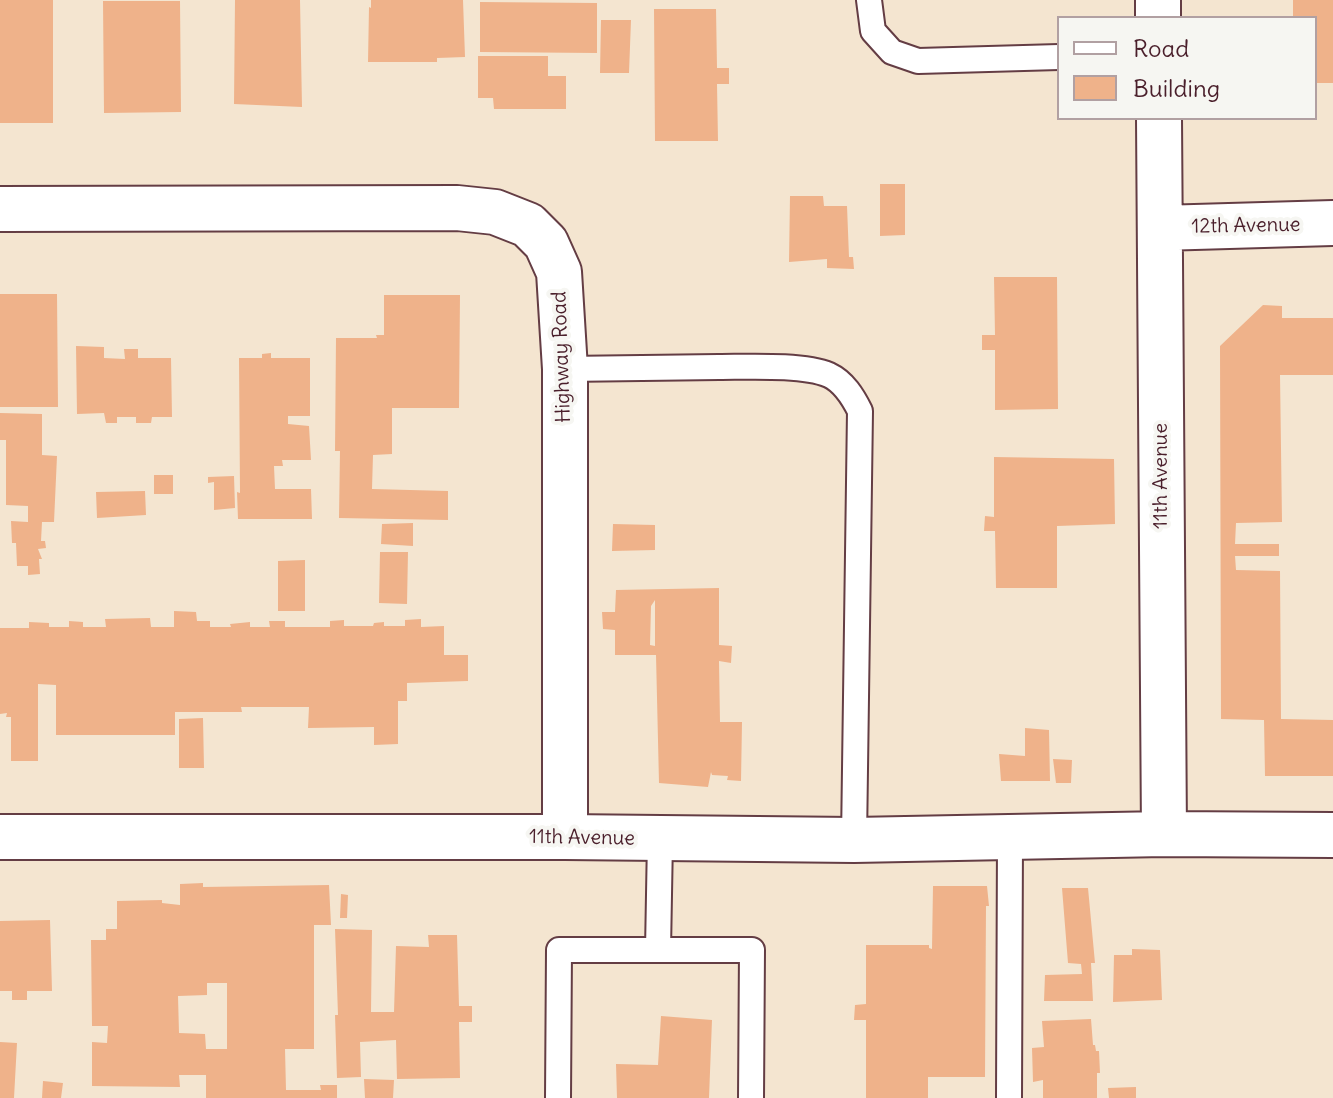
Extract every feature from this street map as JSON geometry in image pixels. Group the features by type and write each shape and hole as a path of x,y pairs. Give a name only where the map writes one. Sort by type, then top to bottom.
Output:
{"street":[{"name":"11th Avenue","path":"1159,120 1164,834"},
{"name":"Highway Road","path":"0,209 457,208 495,212 528,225 546,243 559,272 565,369 565,837"},
{"name":"12th Avenue","path":"1160,228 1333,223"},
{"name":"11th Avenue","path":"0,837 854,840 1164,834 1333,835"}],"lane":[{"path":"869,0 873,31 892,52 918,61 1057,57"},
{"path":"565,369 759,366 812,370 830,375 853,396 860,411 854,840"},
{"path":"658,950 660,839"},
{"path":"1009,1098 1010,839"},
{"path":"558,1098 559,950 752,950 751,1098"}],"building":[{"path":"0,0 53,0 53,123 0,123"},
{"path":"235,0 300,0 302,107 234,104"},
{"path":"371,0 463,0 465,57 437,58 437,62 368,62"},
{"path":"1293,0 1333,0 1333,83 1317,83 1317,16 1293,16"},
{"path":"103,1 180,1 181,112 104,113"},
{"path":"480,2 597,3 597,53 480,52"},
{"path":"654,9 716,9 717,68 729,68 729,84 717,84 718,141 655,141"},
{"path":"601,20 631,20 629,73 600,73"},
{"path":"478,56 548,56 548,76 566,76 566,109 494,109 493,98 478,98"},
{"path":"880,184 905,184 905,235 880,236"},
{"path":"790,196 823,196 824,206 847,206 849,257 853,257 854,269 827,268 827,259 789,262"},
{"path":"994,277 1057,277 1058,409 995,410 995,350 982,350 982,335 995,335"},
{"path":"0,294 57,294 58,407 0,407"},
{"path":"384,295 460,295 459,408 392,408 392,454 373,455 372,489 448,491 448,520 339,518 340,451 335,451 336,338 377,338 376,335 384,335"},
{"path":"1263,305 1282,306 1282,318 1333,318 1333,375 1280,375 1282,522 1236,523 1235,544 1279,544 1279,556 1235,556 1236,570 1280,571 1281,719 1333,720 1333,776 1265,776 1264,720 1221,719 1220,346"},
{"path":"76,346 104,347 104,358 125,359 124,349 138,349 138,358 171,358 172,417 152,417 151,423 136,423 136,417 117,417 117,423 106,423 104,413 77,414"},
{"path":"271,353 271,358 310,358 310,416 288,416 288,424 309,426 311,460 282,460 283,466 274,466 275,489 311,489 312,519 238,519 239,358 262,358 262,354"},
{"path":"0,413 42,414 42,455 57,456 54,522 42,522 41,541 45,541 46,548 38,549 42,559 39,559 40,574 28,575 28,566 17,566 11,521 28,522 28,506 6,505 6,440 0,440"},
{"path":"994,457 1114,459 1115,524 1057,526 1057,588 996,588 995,531 984,531 985,516 994,517"},
{"path":"154,475 173,475 173,494 154,494"},
{"path":"234,476 235,508 214,510 214,482 208,483 208,477"},
{"path":"145,491 146,515 97,518 96,492"},
{"path":"413,523 413,546 381,544 382,524"},
{"path":"613,524 655,525 655,550 612,551"},
{"path":"380,552 408,552 407,604 379,603"},
{"path":"305,560 305,611 278,611 278,561"},
{"path":"719,588 719,645 732,646 731,663 719,661 720,722 742,722 741,781 727,780 728,776 712,775 711,772 708,787 659,783 656,655 615,655 615,630 603,629 602,612 615,612 616,590","holes":["655,600 655,646 650,645 651,606"]},
{"path":"174,611 196,612 197,621 210,621 210,627 231,627 230,624 250,622 250,627 270,627 269,621 285,621 285,627 330,627 330,621 344,620 344,626 373,626 374,623 384,622 384,626 405,626 405,620 421,619 421,627 444,626 444,655 468,655 468,681 407,683 407,701 398,701 398,744 374,745 374,727 308,728 309,707 241,707 242,712 175,712 175,735 56,735 56,685 38,684 38,761 11,761 11,717 6,717 7,713 0,714 0,628 29,628 29,622 49,623 49,627 69,627 69,621 83,622 83,627 106,627 105,619 150,618 151,627 174,627"},
{"path":"203,718 204,768 179,768 179,719"},
{"path":"1025,728 1049,730 1050,781 1001,781 999,754 1025,756"},
{"path":"1053,759 1072,760 1071,783 1056,783"},
{"path":"203,883 203,887 329,885 331,925 314,925 314,1049 285,1049 286,1090 321,1090 320,1085 337,1085 337,1098 206,1098 206,1075 179,1075 180,1087 92,1086 92,1042 107,1043 108,1026 92,1026 91,940 106,940 106,929 117,929 117,901 162,900 162,903 180,905 180,884","holes":["207,983 227,983 227,1049 206,1049 205,1034 179,1033 178,996 207,995"]},
{"path":"933,886 987,886 985,1077 928,1077 928,1098 866,1098 866,1020 854,1020 855,1005 866,1004 866,945 929,945 932,949"},
{"path":"1062,888 1088,888 1095,963 1091,963 1093,1001 1044,1001 1045,975 1082,974 1081,964 1068,963"},
{"path":"341,894 348,895 347,918 340,918"},
{"path":"50,920 52,991 27,991 27,1000 12,1000 12,991 0,991 0,921"},
{"path":"335,929 372,930 371,1012 394,1012 396,946 429,947 428,935 457,935 459,1006 472,1006 472,1022 459,1022 460,1078 397,1079 396,1040 360,1042 361,1077 337,1078"},
{"path":"1132,949 1160,950 1162,1000 1113,1002 1114,955 1132,955"},
{"path":"661,1016 712,1020 709,1098 617,1098 616,1064 658,1065"},
{"path":"1091,1019 1093,1045 1099,1051 1097,1098 1043,1098 1043,1080 1033,1082 1032,1048 1044,1047 1042,1021"},
{"path":"0,1042 17,1043 14,1098 0,1098"},
{"path":"364,1079 394,1080 393,1098 365,1098"},
{"path":"43,1081 63,1083 61,1098 42,1098"},
{"path":"1136,1087 1136,1098 1109,1098 1108,1088"}]}
